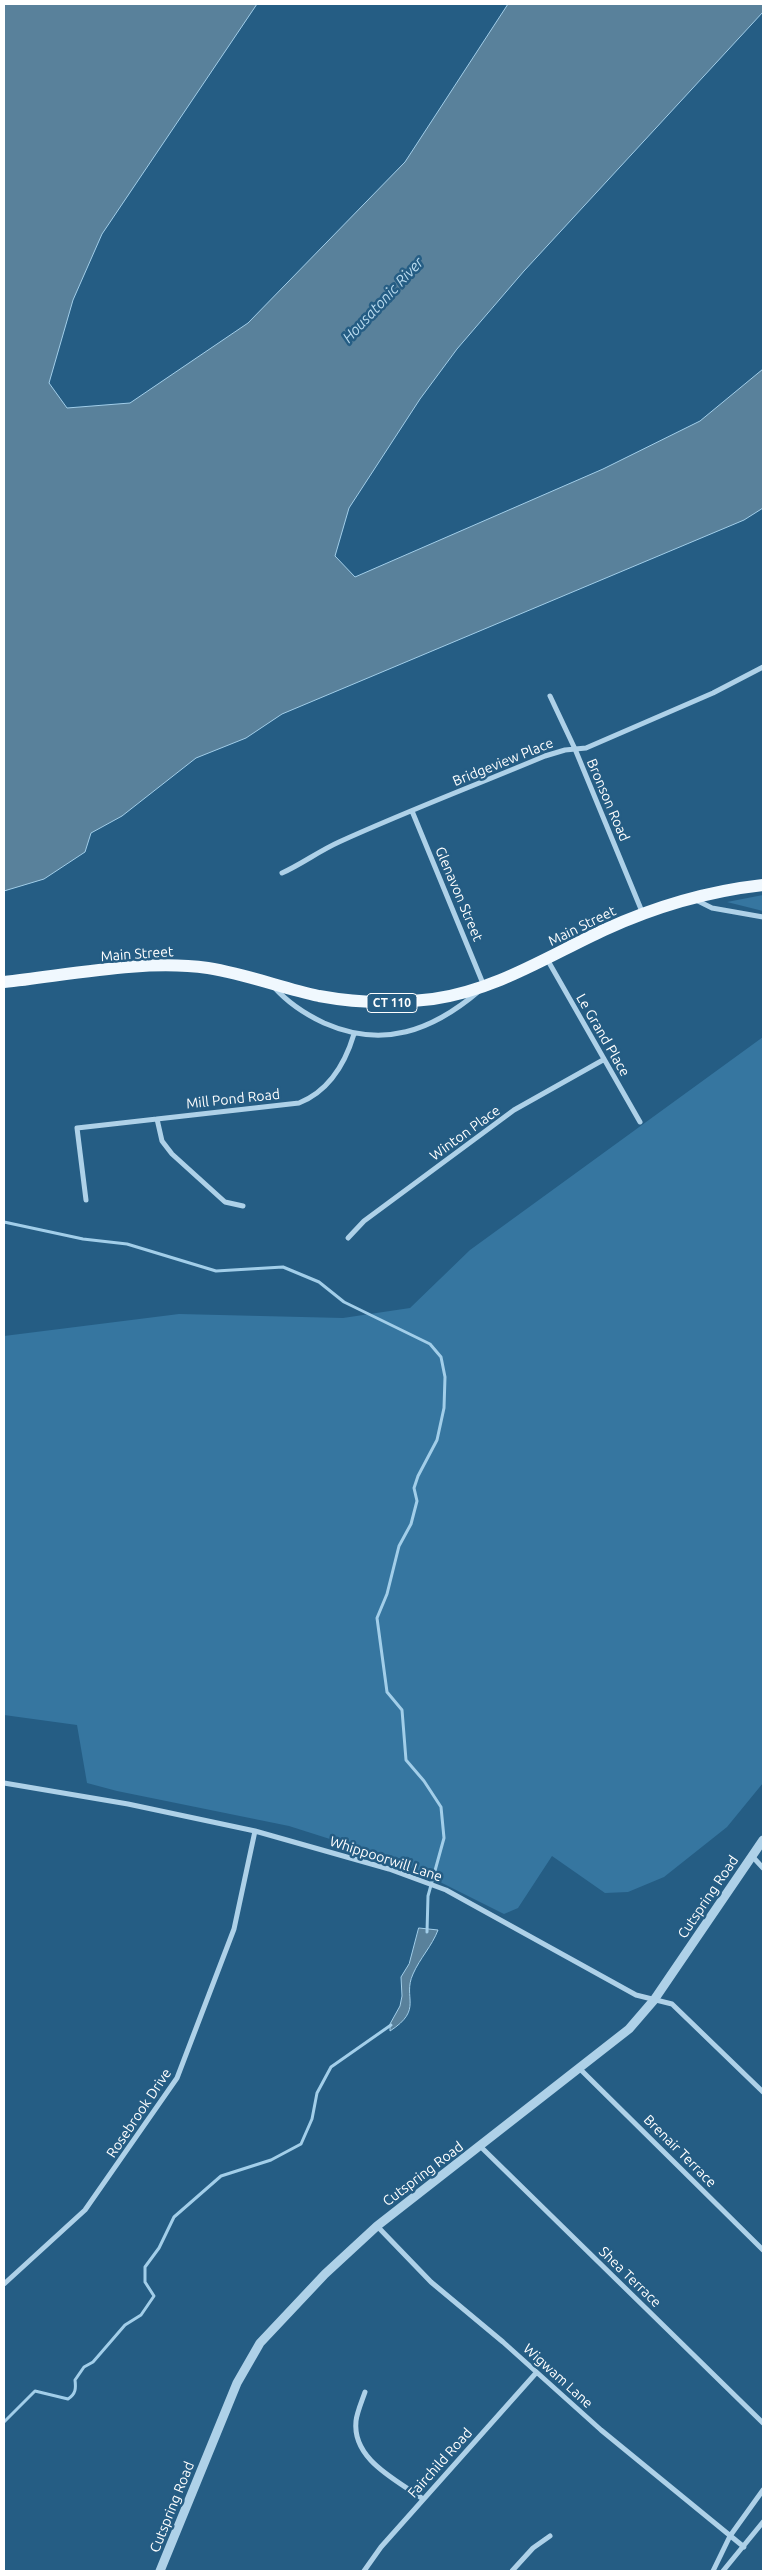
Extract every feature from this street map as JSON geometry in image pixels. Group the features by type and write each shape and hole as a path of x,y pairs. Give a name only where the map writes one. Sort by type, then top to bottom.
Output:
{"main road":[{"name":"Main Street","path":"4,982 163,966 208,968 339,999 391,1003 443,997 485,987 604,930 643,914 694,899 763,885"}],"street":[{"name":"Bridgeview Place","path":"282,873 303,863 318,851 545,756 586,748 712,693 763,668"},
{"name":"Bronson Road","path":"550,696 575,749 643,914"},
{"name":"Glenavon Street","path":"412,811 485,987"},
{"path":"694,899 712,908 763,917"},
{"name":"Le Grand Place","path":"546,959 640,1122"},
{"name":"Main Street","path":"271,983 285,1000 308,1015 354,1034 385,1036 427,1026 458,1009 485,987"},
{"name":"Mill Pond Road","path":"86,1200 77,1128 299,1103 313,1098 335,1076 349,1051 354,1034"},
{"name":"Winton Place","path":"348,1238 364,1221 514,1110 604,1060"},
{"path":"157,1119 162,1141 172,1154 225,1202 243,1206"},
{"name":"Whippoorwill Lane","path":"4,1783 128,1804 256,1832 418,1879 446,1890 636,1995 672,2004 763,2092"},
{"name":"Rosebrook Drive","path":"4,2284 84,2210 177,2078 236,1922 256,1832"},
{"name":"Cutspring Road","path":"160,2571 237,2383 260,2343 306,2294 377,2226 481,2147 628,2029 654,2000 763,1840"},
{"path":"752,1856 763,1868"},
{"name":"Brenair Terrace","path":"580,2069 763,2250"},
{"name":"Shea Terrace","path":"481,2147 763,2423"},
{"name":"Wigwam Lane","path":"377,2226 431,2282 485,2326 614,2442 744,2547"},
{"name":"Fairchild Road","path":"364,2571 381,2547 536,2372"},
{"path":"365,2392 356,2420 356,2434 360,2446 375,2464 423,2499"},
{"path":"713,2571 730,2536 763,2490"},
{"path":"723,2571 763,2522"},
{"path":"512,2571 533,2548 550,2536"}],"shaded area":[{"path":"763,895 763,911 727,902"},
{"path":"763,1037 763,1783 727,1827 664,1877 628,1892 605,1893 552,1856 518,1908 504,1914 396,1860 289,1826 117,1791 87,1783 77,1725 4,1715 4,1336 179,1314 343,1318 410,1308 470,1250"}],"water":[{"name":"Housatonic River","path":"4,4 257,4 102,234 73,300 49,383 67,408 130,403 248,323 405,162 508,4 763,4 763,12 524,271 457,349 420,399 349,508 335,556 355,577 603,469 700,421 763,369 763,508 744,520 282,714 246,738 196,758 122,816 91,833 85,852 44,879 4,891"},
{"path":"419,1928 438,1930 410,1982 409,2010 400,2023 390,2031 390,2024 400,2006 402,1996 401,1977 409,1964"}],"waterway":[{"path":"4,1222 83,1239 127,1244 216,1271 283,1267 319,1282 344,1302 430,1344 441,1357 445,1377 444,1408 437,1440 418,1476 414,1488 417,1501 411,1524 399,1546 387,1594 377,1618 387,1692 402,1710 406,1760 424,1781 441,1807 444,1838 428,1896 427,1932"},
{"path":"4,2422 35,2391 68,2399 73,2395 75,2380 84,2367 93,2362 125,2325 141,2315 154,2296 145,2282 145,2267 159,2248 174,2217 221,2176 271,2160 301,2144 312,2119 317,2093 331,2067 391,2025"}]}
